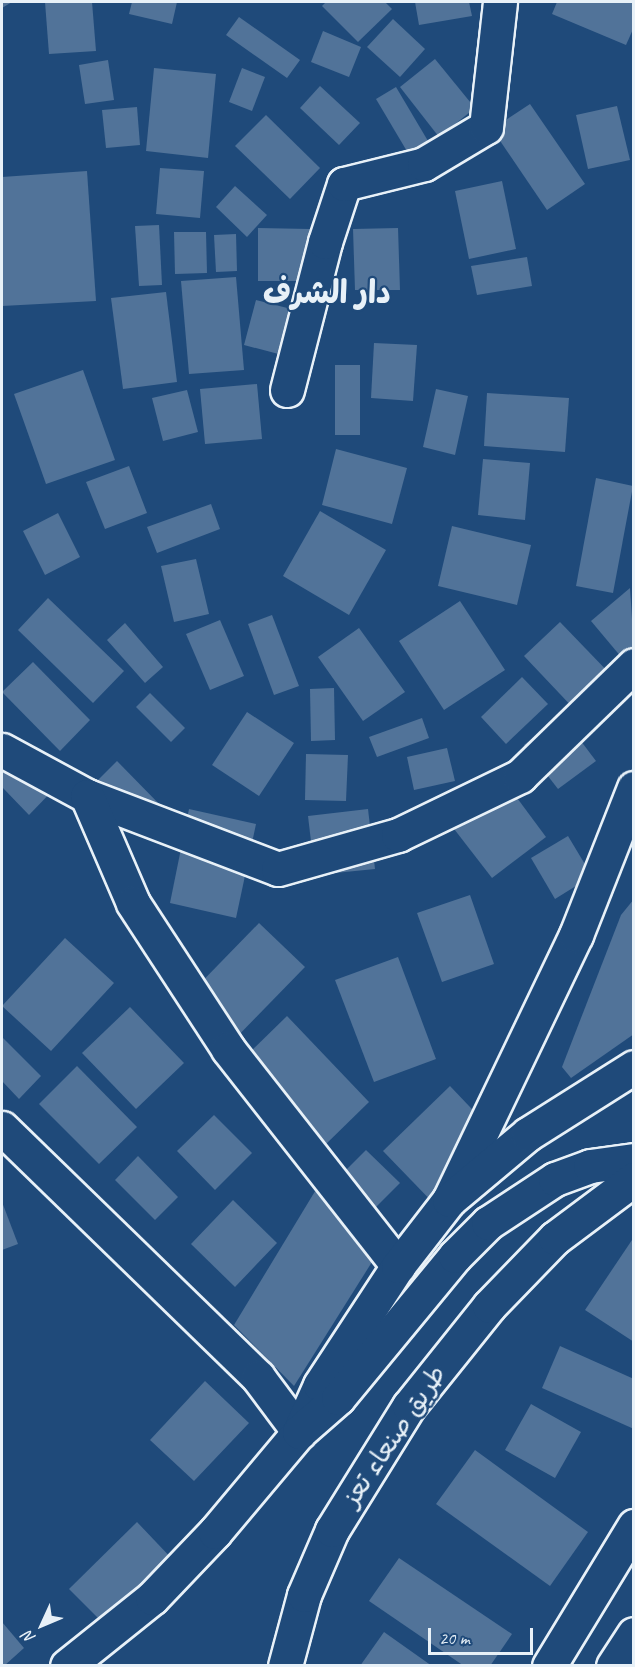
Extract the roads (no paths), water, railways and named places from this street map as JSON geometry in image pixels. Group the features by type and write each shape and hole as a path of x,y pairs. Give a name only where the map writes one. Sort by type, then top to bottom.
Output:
{"main road":[{"path":"287,390 325,242 344,184 424,164 486,127 500,2"},
{"path":"2,750 87,796 278,869 398,835 520,777 633,665"},
{"path":"299,1432 320,1385 398,1266 449,1200 576,935 633,788"},
{"path":"87,796 133,903 228,1049 398,1266"},
{"path":"449,1200 528,1134 633,1067"},
{"path":"2,1128 258,1377 299,1432"},
{"path":"67,1665 152,1598 215,1532 299,1432 338,1398 455,1256 488,1223 555,1179 590,1166 633,1160"},
{"name":"طريق صنعاء تعز","path":"285,1665 304,1595 332,1530 409,1406 481,1315 555,1238 633,1179"},
{"path":"549,1665 633,1526"},
{"path":"613,1665 633,1634"}],"district":[{"name":"دار الشرف","path":"327,293"}]}
